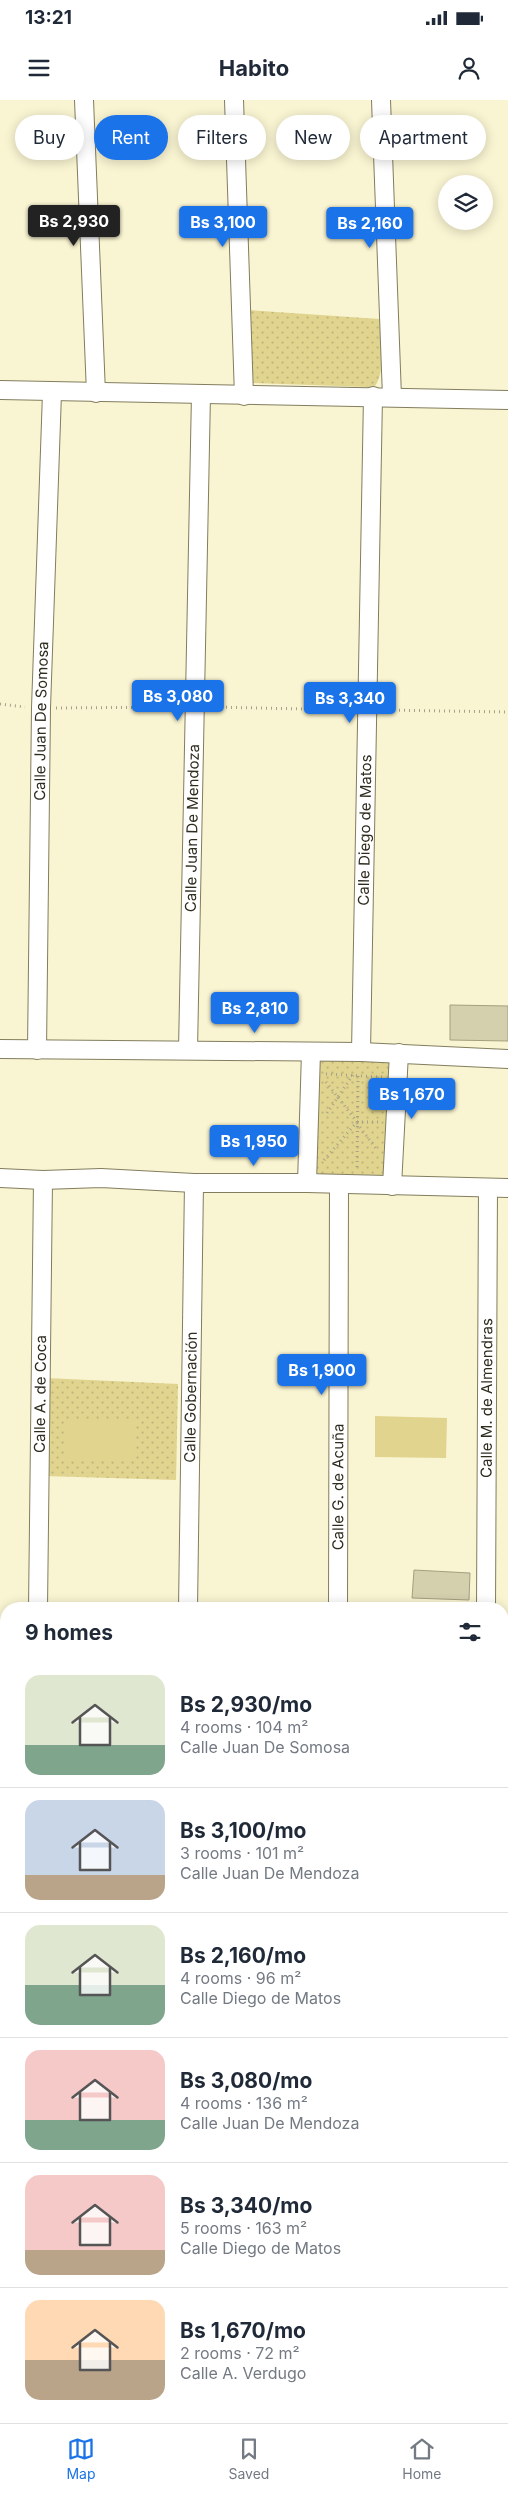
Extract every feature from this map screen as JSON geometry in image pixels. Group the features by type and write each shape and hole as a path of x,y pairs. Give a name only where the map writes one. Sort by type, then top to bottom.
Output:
{"street":[{"path":"84,100 96,393"},
{"path":"234,100 244,396"},
{"path":"381,100 392,397"},
{"path":"0,390 52,393 374,396 508,400"},
{"name":"Calle Juan De Somosa","path":"37,1050 41,708 52,393"},
{"name":"Calle Juan De Mendoza","path":"188,1050 201,394"},
{"name":"Calle Diego de Matos","path":"361,1052 374,396"},
{"path":"0,1048 37,1050 361,1052 508,1059"},
{"path":"307,1183 311,1052"},
{"path":"392,1186 399,1053"},
{"path":"0,1178 42,1180 101,1178 194,1184 307,1183 508,1188"},
{"name":"Calle A. de Coca","path":"38,1602 42,1180"},
{"name":"Calle Gobernación","path":"188,1602 194,1184"},
{"name":"Calle G. de Acuña","path":"338,1602 339,1184"},
{"name":"Calle M. de Almendras","path":"486,1602 488,1188"}],"path":[{"path":"0,704 41,708 194,707 508,712"},
{"path":"380,1155 321,1075 356,1075 385,1078"},
{"path":"323,1118 356,1075"},
{"path":"356,1075 357,1166"},
{"path":"319,1166 357,1122 386,1122"}],"shaded area":[{"path":"247,310 379,319 381,322 382,364 375,386 253,383 250,378"},
{"path":"322,1060 393,1063 387,1175 321,1174 315,1172 317,1066"},
{"path":"45,1378 178,1384 176,1480 45,1476"},
{"path":"375,1416 447,1418 446,1458 375,1457"},
{"path":"65,1419 135,1420 135,1460 65,1460"}],"building":[{"path":"450,1005 508,1006 508,1041 450,1040"},
{"path":"414,1570 470,1573 469,1600 412,1598"}]}
